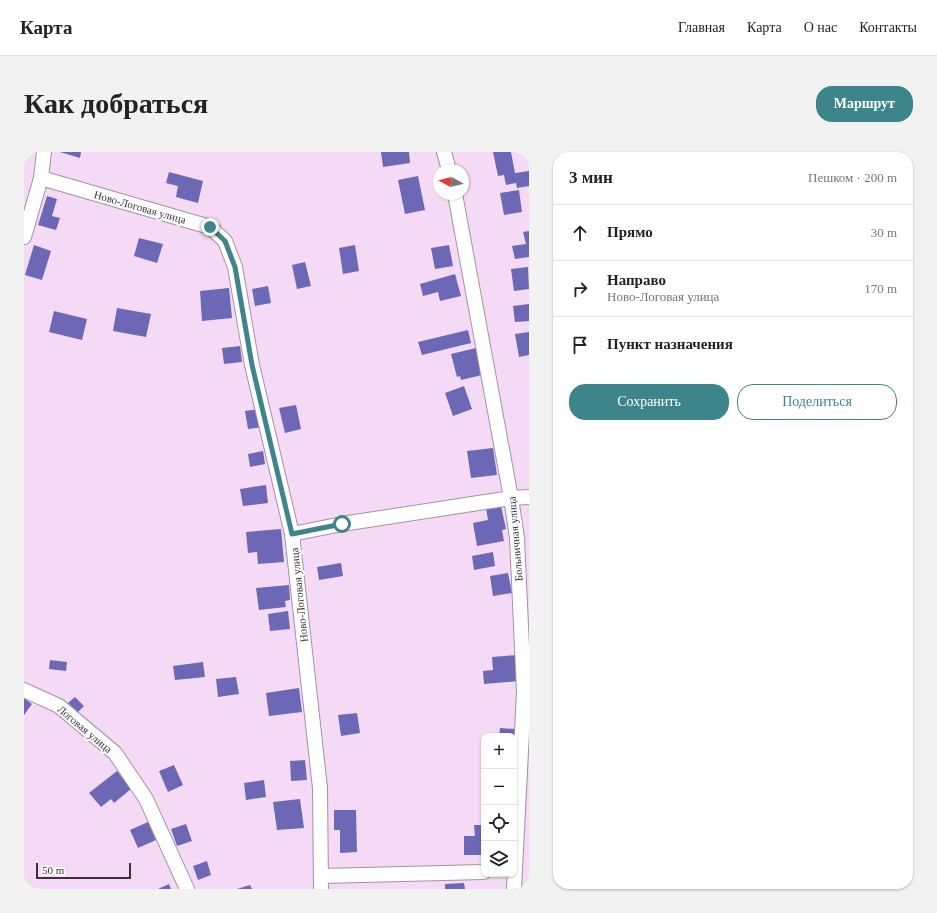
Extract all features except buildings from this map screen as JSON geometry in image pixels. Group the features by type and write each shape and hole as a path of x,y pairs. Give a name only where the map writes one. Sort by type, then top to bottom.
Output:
{"street":[{"path":"24,237 41,178 44,152"},
{"path":"444,152 447,164"},
{"name":"Ново-Логовая улица","path":"41,178 210,227 225,241 235,267 252,365 292,534 320,788 321,882"},
{"name":"Больничная улица","path":"456,200 517,538 524,692 520,871 514,889"},
{"path":"292,534 342,524 511,498 529,497"},
{"name":"Логовая улица","path":"24,690 60,706 115,753 146,799 187,889"},
{"path":"321,882 481,872"}],"route":[{"path":"210,227 225,241 235,267 252,365 292,534 342,524"}]}
